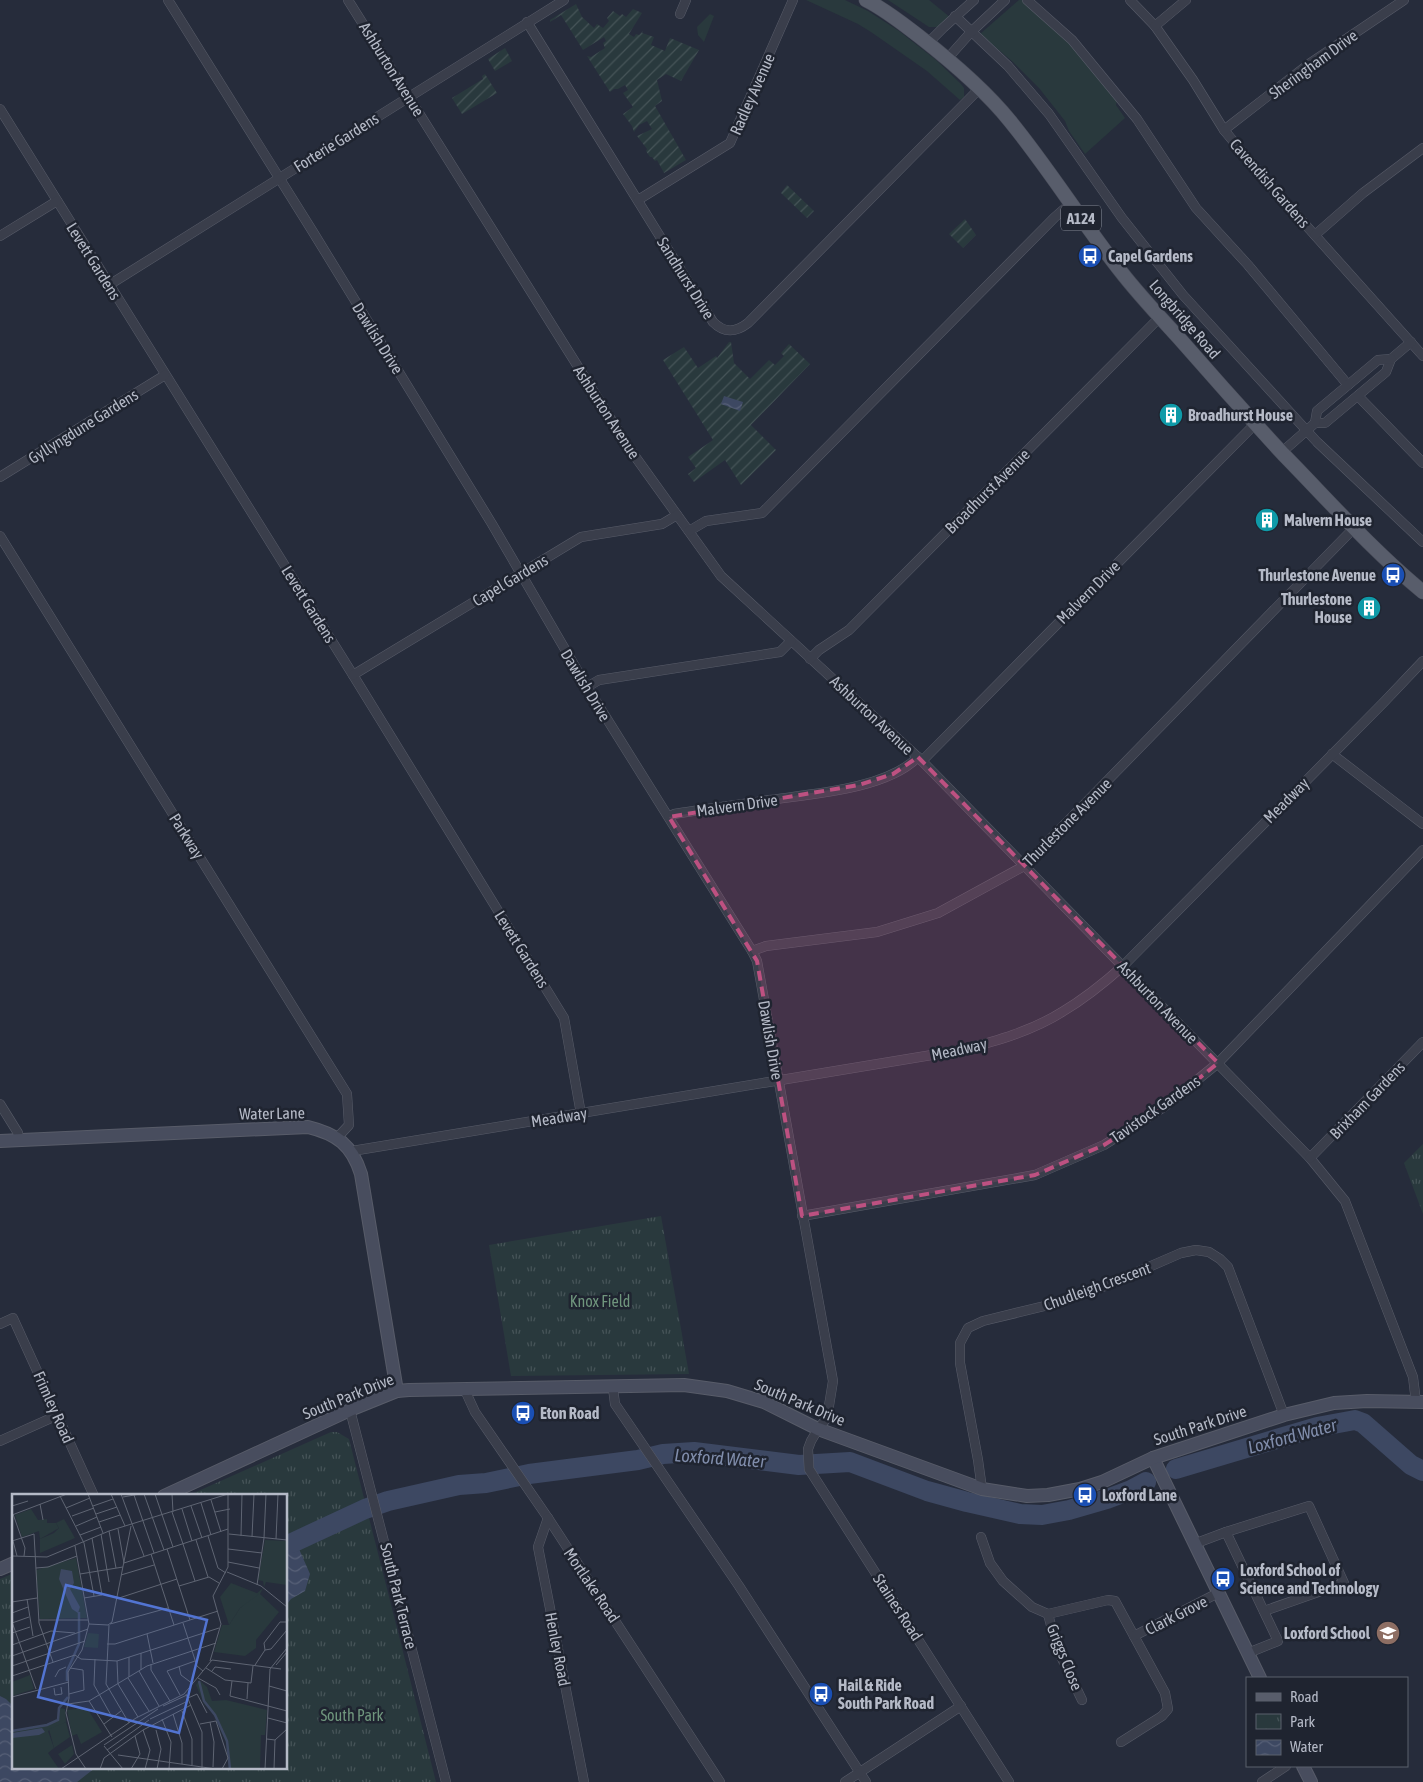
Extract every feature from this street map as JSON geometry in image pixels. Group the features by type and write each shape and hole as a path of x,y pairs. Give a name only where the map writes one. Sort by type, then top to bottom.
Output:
{"main road":[{"name":"Longbridge Road","path":"866,0 898,20 928,43 979,89 1008,120 1045,166 1070,204 1124,275 1160,317 1255,424 1354,528 1378,553 1423,592"}],"street":[{"name":"Dawlish Drive","path":"168,0 492,524 587,686 757,961 833,1381 827,1418 818,1428"},
{"name":"Ashburton Avenue","path":"348,0 629,448 721,576 920,759 1310,1158 1345,1201 1413,1377 1420,1402"},
{"name":"Forterie Gardens","path":"109,285 564,0"},
{"path":"680,14 686,0"},
{"name":"Radley Avenue","path":"638,200 730,143 793,0"},
{"path":"928,43 974,0"},
{"path":"947,59 971,32 1005,0"},
{"path":"1027,0 1072,40 1137,119 1196,208 1248,265 1348,385"},
{"name":"Cavendish Gardens","path":"1130,0 1155,26 1193,80 1224,130 1269,184 1423,356"},
{"path":"1155,26 1186,0"},
{"name":"Sheringham Drive","path":"1224,130 1309,64 1404,0"},
{"path":"955,16 1008,66 1049,114 1122,218 1183,295 1307,431 1423,542"},
{"name":"Sandhurst Drive","path":"528,22 713,322 725,331 737,330 748,323 979,89"},
{"name":"Levett Gardens","path":"0,109 353,675 564,1018 581,1114"},
{"path":"1315,235 1363,192 1423,148"},
{"path":"0,236 57,201"},
{"path":"689,531 706,521 762,513 1070,204"},
{"name":"Broadhurst Avenue","path":"810,659 819,650 849,630 1160,317"},
{"path":"1315,423 1325,423 1358,396 1386,372 1391,359 1411,342"},
{"path":"1282,452 1315,423 1317,411 1378,360 1391,359"},
{"name":"Gyllyngdune Gardens","path":"0,477 165,375"},
{"path":"1358,396 1423,463"},
{"name":"Malvern Drive","path":"669,817 674,814 820,793 859,785 893,774 920,759 1255,424"},
{"name":"Capel Gardens","path":"353,675 581,537 662,524 677,515"},
{"name":"Thurlestone Avenue","path":"752,951 766,946 877,932 938,913 1024,866 1354,528"},
{"name":"Parkway","path":"0,536 347,1094 349,1124 337,1138"},
{"path":"587,686 599,680 780,652 791,642"},
{"name":"Meadway","path":"352,1152 962,1050 1002,1040 1061,1013 1092,992 1123,966 1386,701 1423,661"},
{"path":"1332,754 1423,824"},
{"name":"Tavistock Gardens","path":"802,1216 1035,1175 1104,1145 1164,1107 1218,1063 1423,850"},
{"name":"Brixham Gardens","path":"1310,1158 1423,1042"},
{"path":"0,1104 18,1132 18,1140"},
{"name":"Water Lane","path":"0,1141 308,1127 322,1130 337,1138 346,1144 352,1152 361,1174 397,1391"},
{"name":"Chudleigh Crescent","path":"982,1489 960,1363 960,1343 968,1328 983,1320 1057,1303 1105,1286 1181,1253 1196,1250 1209,1252 1228,1267 1284,1415"},
{"name":"Frimley Road","path":"0,1324 13,1318 93,1494"},
{"name":"South Park Drive","path":"168,1494 350,1410 397,1391 464,1388 613,1388 684,1385 727,1391 764,1402 818,1428 982,1489 1027,1496 1048,1495 1080,1489 1102,1482 1153,1458 1284,1415 1334,1402 1420,1402"},
{"name":"Mortlake Road","path":"464,1388 475,1412 548,1518 720,1782"},
{"path":"613,1388 616,1404 739,1586 866,1782"},
{"name":"South Park Terrace","path":"350,1410 376,1504 446,1782"},
{"path":"0,1441 58,1415"},
{"name":"Staines Road","path":"818,1428 811,1441 808,1464 1009,1782"},
{"path":"1153,1458 1260,1677"},
{"path":"1194,1544 1309,1506 1344,1583 1264,1611"},
{"name":"Henley Road","path":"548,1518 538,1547 584,1782"},
{"path":"1226,1532 1278,1641 1248,1653"},
{"path":"981,1537 990,1563 1003,1581 1032,1607 1048,1614 1108,1600 1114,1601 1166,1693 1168,1709 1162,1716 1121,1742"},
{"path":"0,1568 12,1563"},
{"name":"Clark Grove","path":"1134,1636 1218,1593"},
{"name":"Griggs Close","path":"1048,1614 1058,1648 1082,1700"},
{"path":"846,1782 961,1706"},
{"path":"1262,1782 1284,1767"},
{"path":"1304,1767 1311,1782"}],"highlighted area":[{"path":"918,757 1218,1063 1164,1107 1104,1145 1035,1175 802,1216 757,961 669,817 859,785 893,774"}],"green space":[{"path":"806,0 845,0 868,11 899,31 936,60 961,84 964,88 964,97 960,100 927,71 858,24"},
{"path":"888,0 929,0 951,18 938,27 929,27"},
{"path":"1019,0 1023,0 1072,46 1117,100 1116,105 1125,118 1085,154 1069,131 1065,121 1039,88 1013,62 980,34"},
{"path":"576,4 582,17 594,28 597,24 603,28 609,21 607,18 613,11 620,16 622,14 626,17 633,9 642,13 629,34 634,37 643,31 642,33 654,37 651,45 665,51 670,38 699,50 681,81 666,74 657,80 662,101 655,106 686,160 664,173 657,160 655,161 650,157 646,151 647,149 637,136 652,129 647,121 639,125 634,132 623,114 633,107 623,93 628,90 625,85 610,92 587,56 591,57 605,48 603,43 606,41 604,37 583,50 561,15 550,22 550,20"},
{"path":"710,14 714,16 704,42 698,35 697,27"},
{"path":"505,48 512,61 495,71 488,59"},
{"path":"485,74 497,93 462,114 452,98 483,79 482,76"},
{"path":"787,185 814,211 807,218 781,193"},
{"path":"965,219 976,235 963,248 949,234"},
{"path":"729,342 731,342 734,363 750,379 769,360 775,365 784,356 781,353 789,344 810,364 751,425 776,450 741,485 725,460 694,482 688,474 696,468 688,457 713,440 663,360 684,347 698,368 716,356 717,358"},
{"path":"1423,1144 1423,1214 1404,1163"},
{"name":"Knox Field","path":"661,1216 689,1374 511,1376 489,1245"},
{"name":"South Park","path":"331,1432 337,1432 349,1439 436,1782 0,1782 0,1579 12,1574 12,1770 288,1770 288,1494 192,1494"}],"water":[{"path":"724,396 743,402 740,411 721,404"},
{"path":"288,1542 299,1549 310,1574 305,1591 288,1603"},
{"path":"0,1696 12,1705 12,1770 92,1770 77,1782 0,1782"}],"waterway":[{"name":"Loxford Water","path":"1176,1469 1317,1427 1355,1420 1363,1423 1411,1465 1423,1471"},
{"name":"Loxford Water","path":"292,1543 365,1509 388,1501 459,1485 486,1483 529,1474 638,1460 663,1454 694,1452 799,1465 850,1462 927,1491 1020,1514 1042,1515 1069,1510 1107,1499 1146,1482"}],"place":[{"name":"Capel Gardens","path":"1090,256"},
{"name":"Broadhurst House","path":"1171,415"},
{"name":"Malvern House","path":"1267,520"},
{"name":"Thurlestone Avenue","path":"1393,575"},
{"name":"Thurlestone House","path":"1369,608"},
{"name":"Eton Road","path":"523,1413"},
{"name":"Loxford Lane","path":"1085,1495"},
{"name":"Loxford School of Science and Technology","path":"1223,1579"},
{"name":"Loxford School","path":"1388,1633"},
{"name":"Hail & Ride South Park Road","path":"821,1694"}]}
